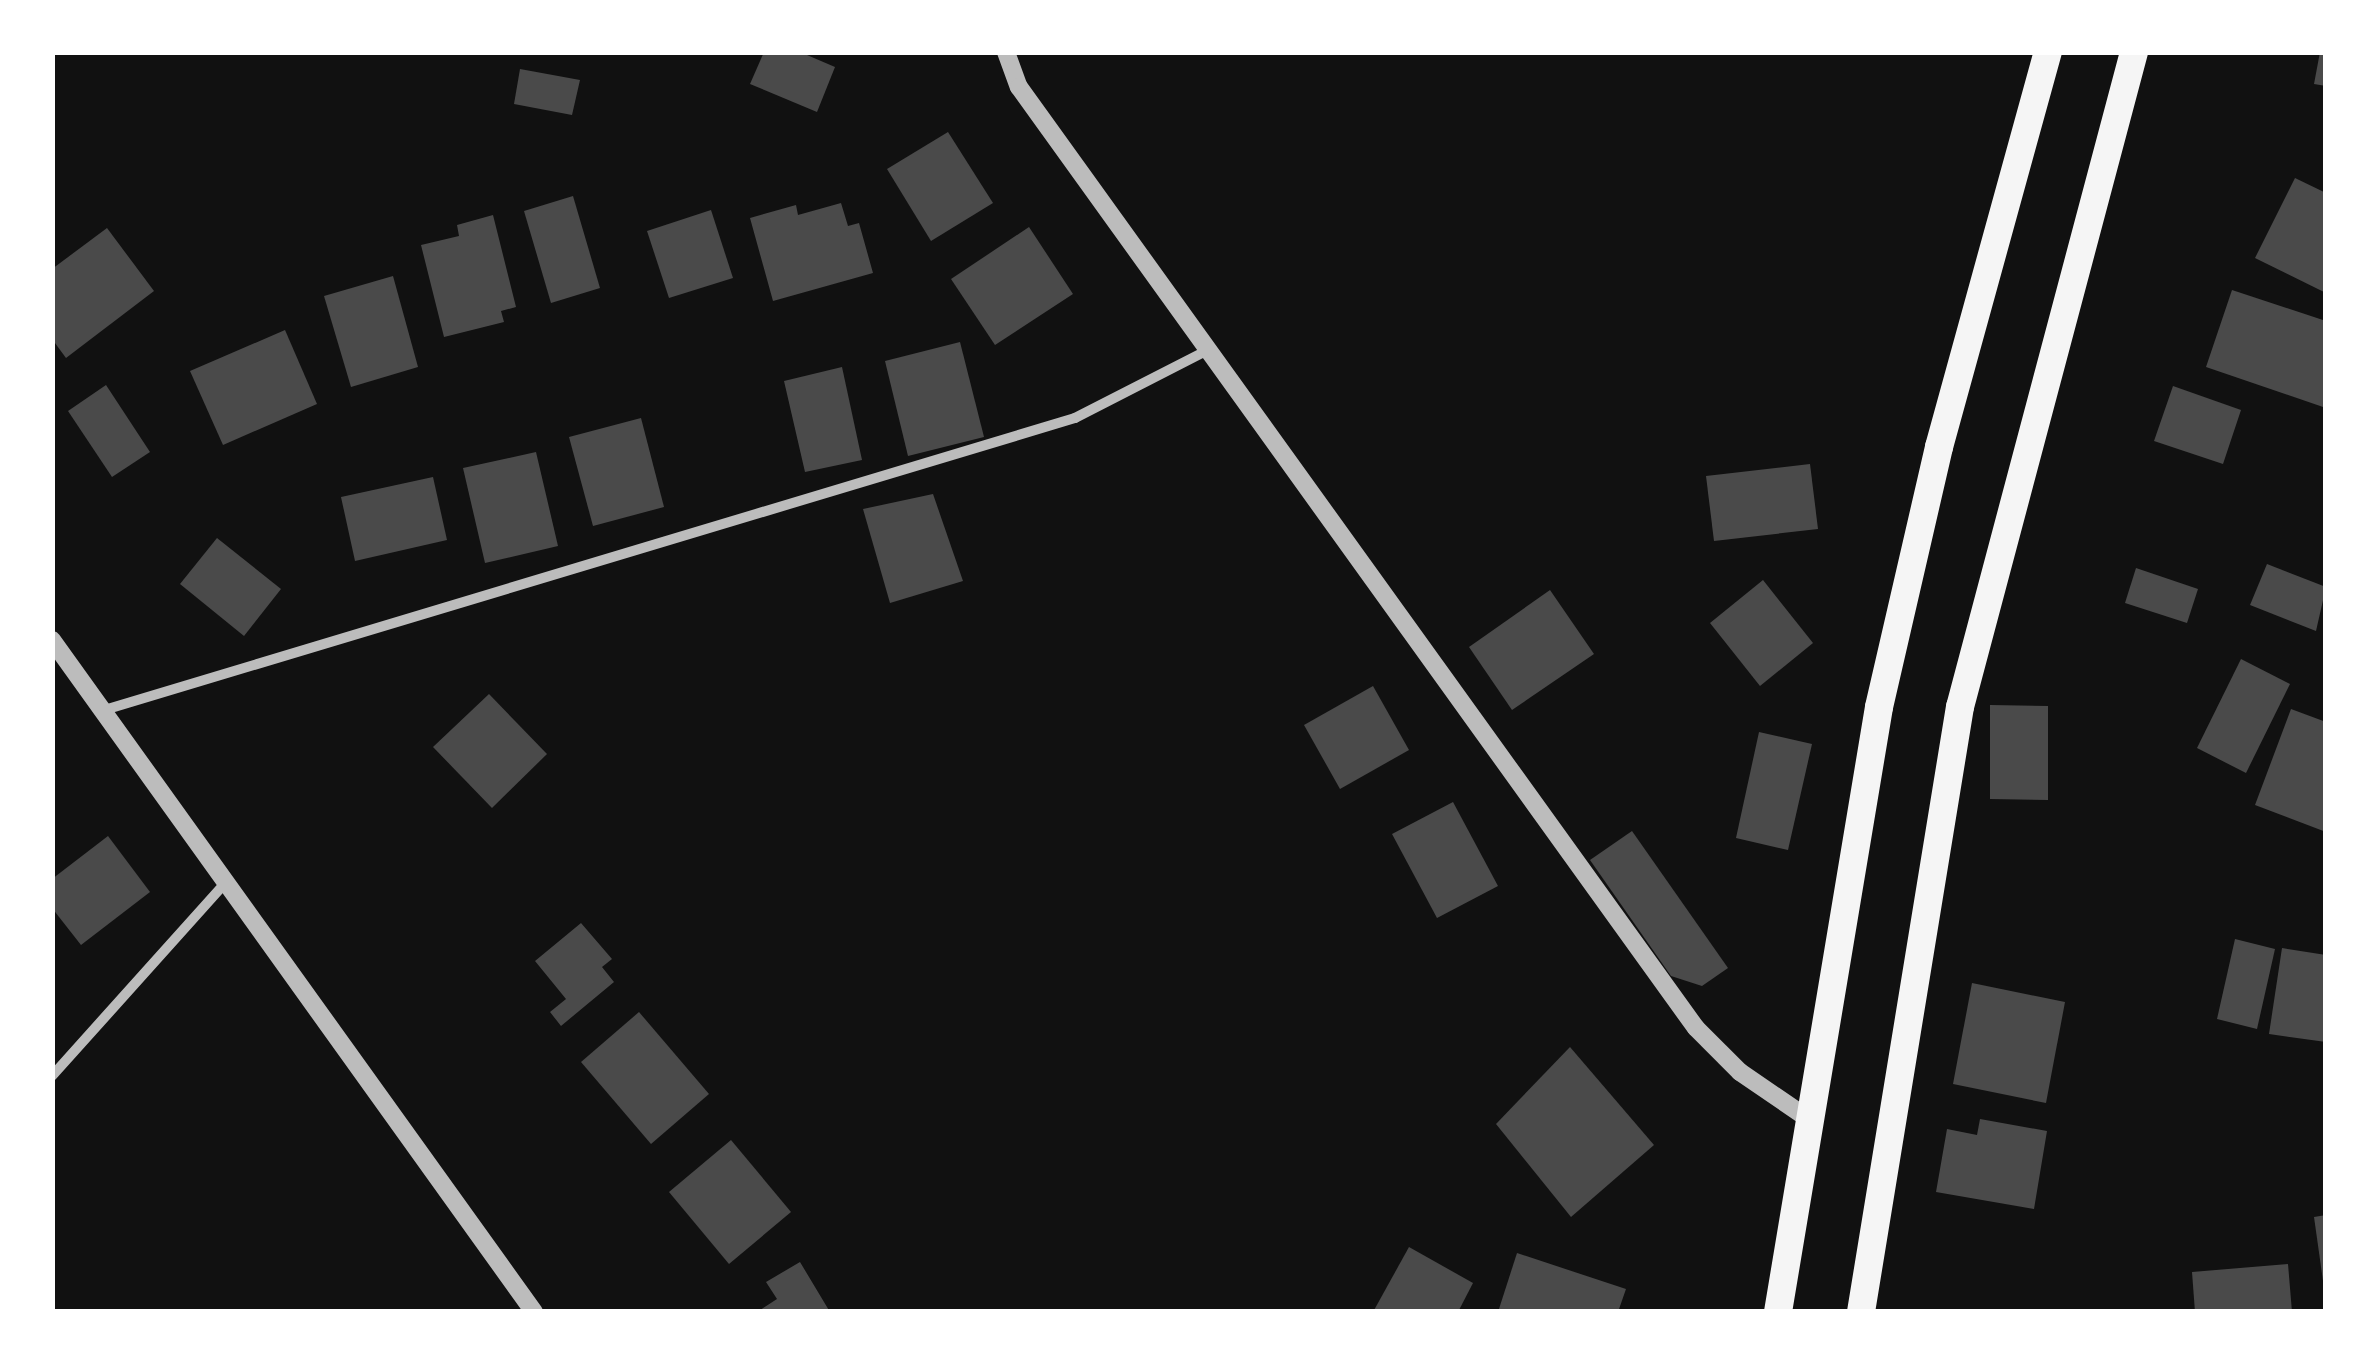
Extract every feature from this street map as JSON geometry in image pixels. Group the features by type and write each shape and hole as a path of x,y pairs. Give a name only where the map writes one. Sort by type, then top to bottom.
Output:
{"highway":[{"path":"1778,1312 1879,706 1938,447 2048,52"},
{"path":"1861,1312 1960,707 2134,52"}],"street":[{"path":"1006,52 1018,87 1696,1028 1740,1072 1810,1120"},
{"path":"100,712 1075,418 1208,350"},
{"path":"52,640 534,1312"},
{"path":"52,1076 224,884"}],"building":[{"path":"764,52 800,52 835,67 817,112 750,84"},
{"path":"2320,52 2326,52 2326,86 2314,84"},
{"path":"520,69 580,80 572,115 514,104"},
{"path":"948,132 993,203 931,241 887,169"},
{"path":"2295,178 2326,193 2326,293 2255,258"},
{"path":"573,196 600,288 551,303 524,211"},
{"path":"841,203 848,226 859,223 873,273 773,301 750,218 796,205 798,215"},
{"path":"711,210 733,278 669,298 647,231"},
{"path":"493,215 516,307 501,311 504,322 444,337 421,245 459,236 457,225"},
{"path":"1029,227 1073,294 995,345 951,279"},
{"path":"107,228 154,291 66,358 52,339 52,269"},
{"path":"393,276 418,367 351,387 324,296"},
{"path":"2232,290 2326,321 2326,408 2206,367"},
{"path":"285,330 317,404 223,445 190,371"},
{"path":"960,342 984,437 908,456 885,361"},
{"path":"842,367 862,460 805,472 784,381"},
{"path":"106,385 150,452 112,477 68,411"},
{"path":"2173,386 2241,410 2223,464 2154,441"},
{"path":"641,418 664,507 593,526 569,437"},
{"path":"536,452 558,546 485,563 463,468"},
{"path":"1810,464 1818,529 1714,541 1706,476"},
{"path":"433,477 447,540 355,561 341,497"},
{"path":"933,494 963,581 890,603 863,509"},
{"path":"217,538 281,589 244,636 180,584"},
{"path":"2267,564 2326,587 2316,631 2250,605"},
{"path":"2136,568 2198,589 2187,623 2125,603"},
{"path":"1763,580 1813,643 1760,686 1710,623"},
{"path":"1550,590 1594,654 1512,710 1469,647"},
{"path":"2241,659 2290,684 2246,773 2197,748"},
{"path":"1373,686 1409,750 1340,789 1304,725"},
{"path":"489,694 547,754 492,808 433,747"},
{"path":"1990,705 2048,706 2048,800 1990,799"},
{"path":"2291,709 2326,722 2326,832 2255,805"},
{"path":"1759,732 1812,744 1788,850 1736,838"},
{"path":"1453,802 1498,886 1437,918 1392,834"},
{"path":"1632,831 1728,968 1702,986 1671,976 1590,860"},
{"path":"108,836 150,892 81,945 52,908 52,879"},
{"path":"581,923 612,959 602,967 614,982 561,1026 550,1012 566,999 535,961"},
{"path":"2235,939 2275,949 2257,1029 2217,1019"},
{"path":"2282,948 2326,955 2326,1042 2269,1034"},
{"path":"1972,983 2065,1002 2046,1103 1953,1084"},
{"path":"639,1012 709,1094 651,1144 581,1062"},
{"path":"1570,1047 1654,1145 1571,1217 1496,1124"},
{"path":"1980,1119 2047,1131 2034,1209 1936,1192 1947,1129 1977,1135"},
{"path":"731,1140 791,1212 729,1264 669,1192"},
{"path":"2326,1215 2326,1281 2323,1281 2314,1217"},
{"path":"1409,1247 1473,1283 1458,1312 1373,1312"},
{"path":"1517,1253 1626,1289 1618,1312 1498,1312"},
{"path":"800,1262 830,1312 757,1312 777,1299 766,1282"},
{"path":"2288,1264 2292,1312 2195,1312 2192,1272"}]}
